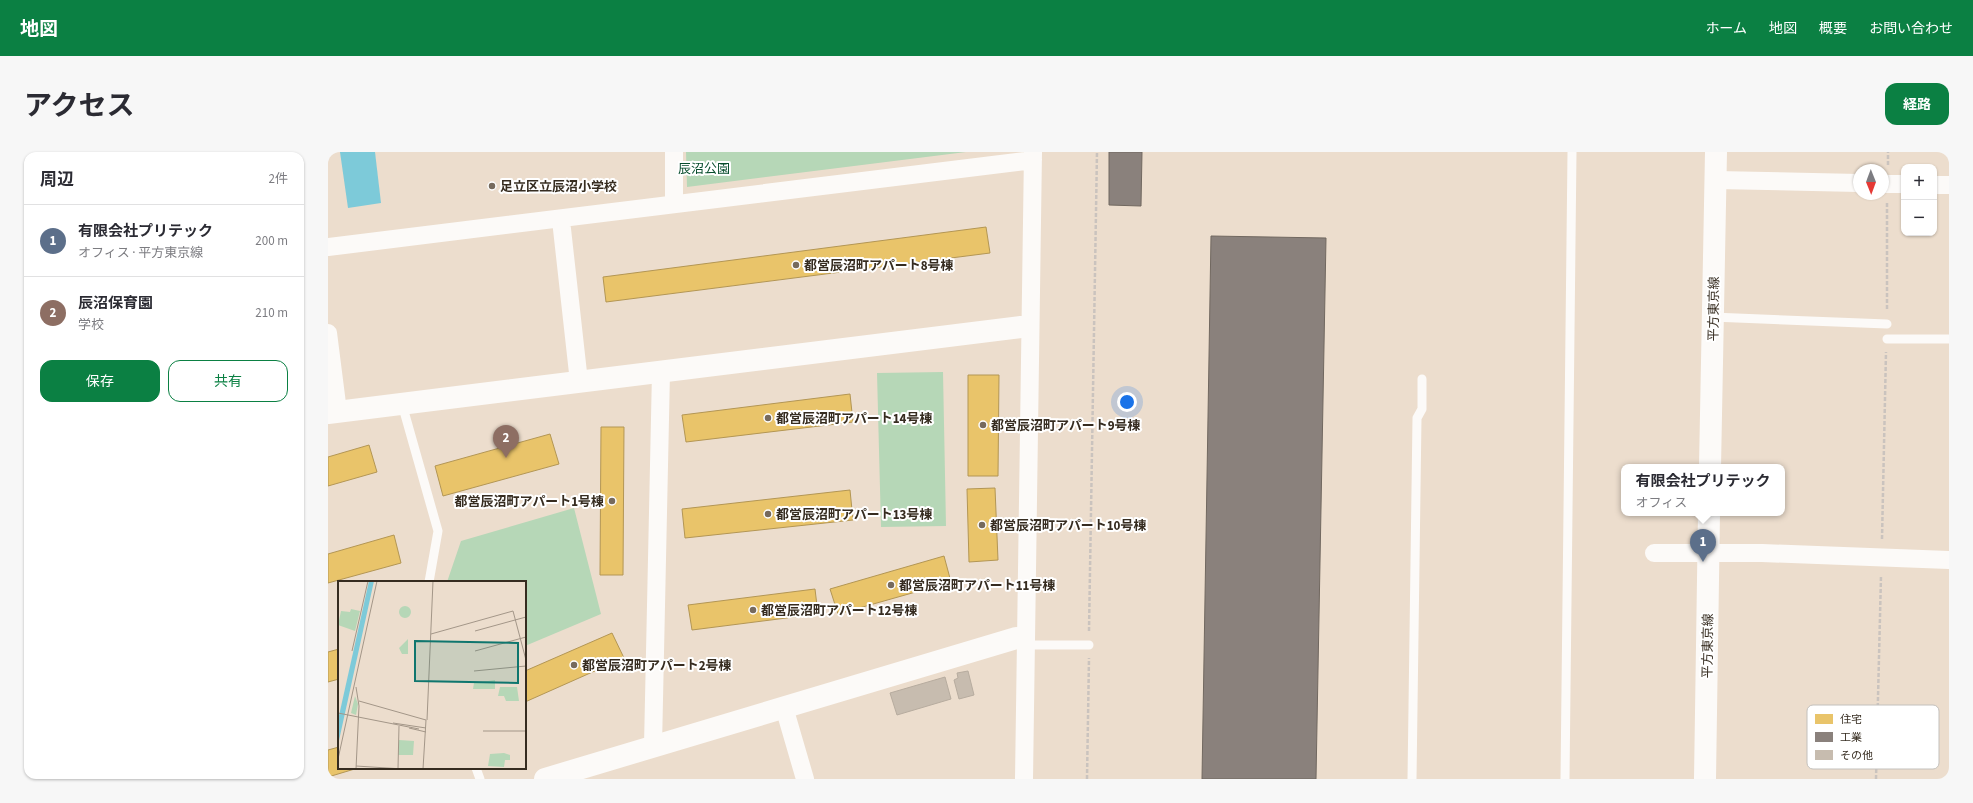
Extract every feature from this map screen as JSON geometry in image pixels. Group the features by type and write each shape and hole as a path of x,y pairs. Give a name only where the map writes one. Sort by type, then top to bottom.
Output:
{"street":[{"path":"674,152 674,204"},
{"name":"平方東京線","path":"1710,464 1716,152"},
{"path":"328,247 561,220 1033,156 1026,326 1023,639 1024,779"},
{"path":"1716,180 1853,183"},
{"path":"1937,185 1949,185"},
{"path":"561,220 580,382"},
{"path":"328,333 333,412 1026,326"},
{"path":"653,746 661,372"},
{"name":"平方東京線","path":"1705,779 1709,516"},
{"path":"1654,553 1709,552 1882,559 1949,560"},
{"path":"545,779 784,707 1023,639"},
{"path":"784,707 805,779"}],"lane":[{"path":"1565,779 1572,152"},
{"path":"1712,317 1887,324"},
{"path":"1887,339 1949,340"},
{"path":"1412,779 1417,418 1422,409 1422,379"},
{"path":"402,404 438,531 429,581"},
{"path":"1023,639 1089,645"},
{"path":"476,769 480,779"}],"path":[{"path":"1087,779 1097,152"},
{"path":"1887,324 1892,184 1888,152"},
{"path":"1878,705 1887,339"},
{"path":"1876,769 1876,779"}],"green space":[{"name":"辰沼公園","path":"686,152 966,152 687,187"},
{"path":"943,372 946,526 881,527 877,373"},
{"path":"574,508 601,614 526,646 526,581 447,581 461,541"}],"water":[{"path":"340,152 375,152 381,203 348,208"}],"building: 住宅":[{"name":"都営辰沼町アパート8号棟","path":"986,227 990,253 606,302 603,277"},
{"name":"都営辰沼町アパート9号棟","path":"968,375 999,375 998,476 968,476"},
{"name":"都営辰沼町アパート14号棟","path":"850,394 853,422 686,442 682,415"},
{"name":"都営辰沼町アパート1号棟","path":"601,427 624,427 623,575 600,575"},
{"path":"550,434 559,464 443,496 435,466"},
{"path":"369,445 377,472 328,486 328,457"},
{"name":"都営辰沼町アパート10号棟","path":"995,488 998,560 969,562 967,489"},
{"name":"都営辰沼町アパート13号棟","path":"850,490 853,520 685,538 682,509"},
{"path":"394,535 401,563 328,583 328,554"},
{"name":"都営辰沼町アパート11号棟","path":"944,556 951,582 838,614 830,589"},
{"name":"都営辰沼町アパート12号棟","path":"815,589 818,614 692,630 688,605"},
{"name":"都営辰沼町アパート2号棟","path":"612,633 624,658 526,702 526,671"},
{"path":"338,649 338,679 328,682 328,652"},
{"path":"338,747 338,769 355,769 328,777 328,750"}],"building: 工業":[{"path":"1109,152 1142,152 1141,206 1109,205"},
{"path":"1211,236 1326,238 1316,779 1202,779"}],"building: その他":[{"path":"968,671 974,695 959,699 954,680 958,678 957,673"},
{"path":"945,677 951,699 897,715 890,693"}],"place":[{"name":"足立区立辰沼小学校","path":"492,186"},
{"name":"都営辰沼町アパート8号棟","path":"796,265"},
{"name":"都営辰沼町アパート14号棟","path":"768,418"},
{"name":"都営辰沼町アパート9号棟","path":"983,425"},
{"name":"辰沼保育園","path":"506,458"},
{"name":"都営辰沼町アパート1号棟","path":"612,501"},
{"name":"都営辰沼町アパート13号棟","path":"768,514"},
{"name":"都営辰沼町アパート10号棟","path":"982,525"},
{"name":"有限会社プリテック","path":"1703,562"},
{"name":"都営辰沼町アパート11号棟","path":"891,585"},
{"name":"都営辰沼町アパート12号棟","path":"753,610"},
{"name":"都営辰沼町アパート2号棟","path":"574,665"}]}
